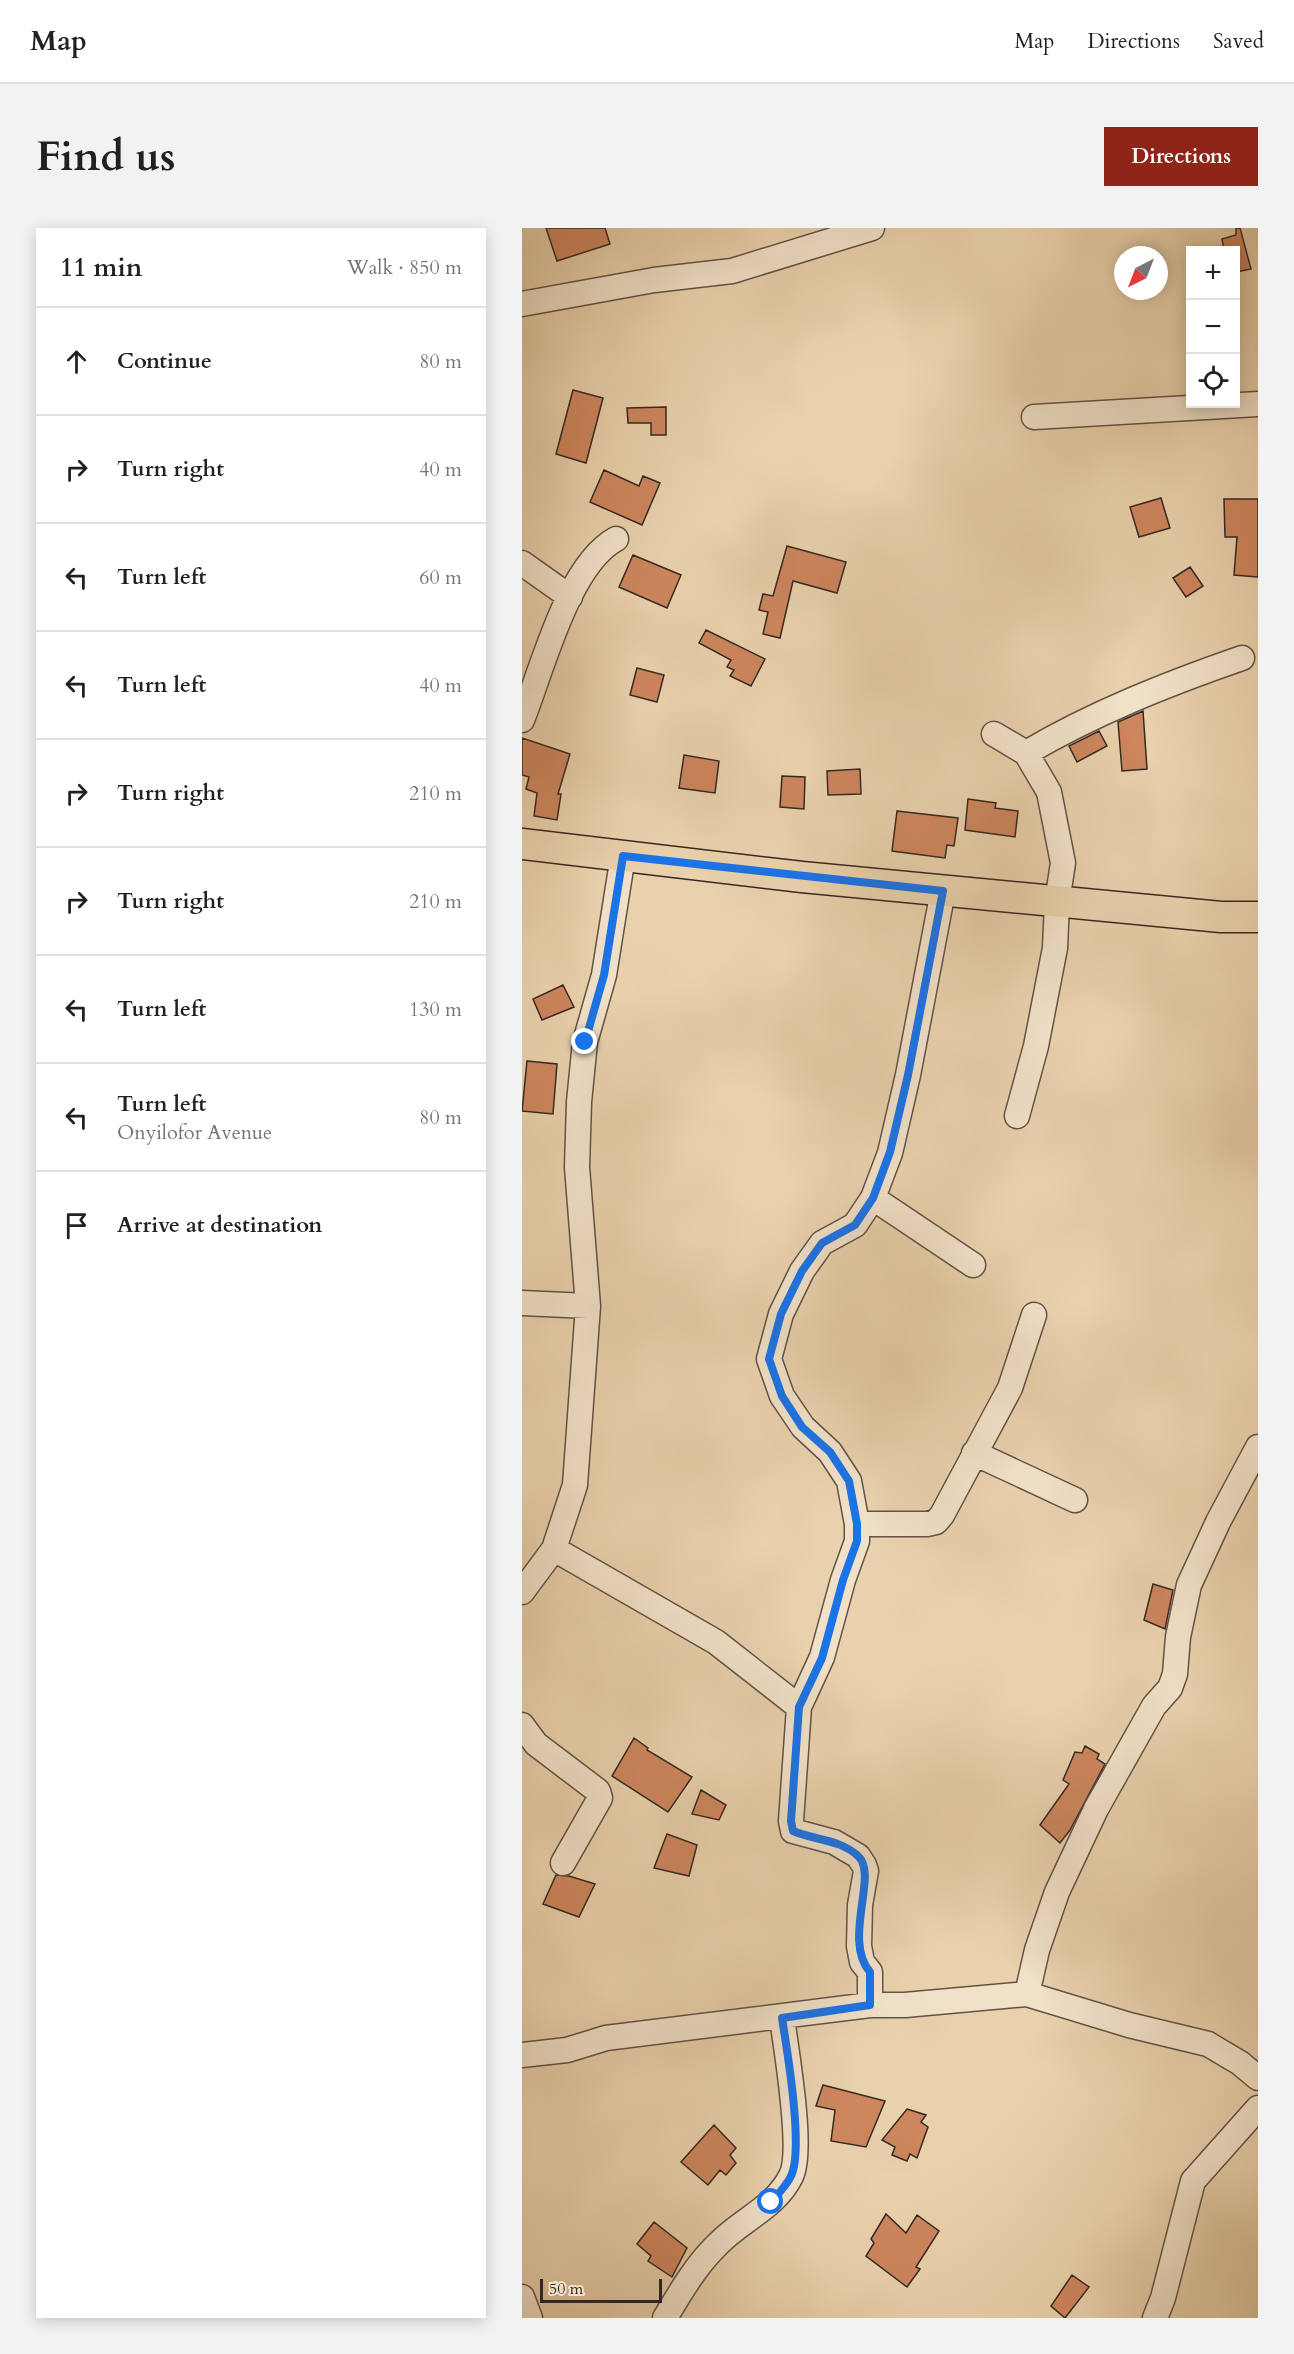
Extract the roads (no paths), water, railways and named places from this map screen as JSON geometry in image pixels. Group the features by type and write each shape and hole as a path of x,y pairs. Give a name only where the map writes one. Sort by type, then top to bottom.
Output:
{"main road":[{"path":"522,844 943,891 1221,917 1258,916"}],"street":[{"path":"522,304 654,280 732,271 872,228"},
{"path":"1034,417 1258,404"},
{"path":"522,720 570,597 592,558 616,539"},
{"path":"522,563 570,597"},
{"path":"1026,753 1071,727 1186,677 1242,658"},
{"path":"994,734 1026,753 1049,792 1063,863 1057,902 1055,948 1041,1024 1017,1116"},
{"path":"522,1592 554,1549 575,1485 588,1306 577,1167 579,1102 585,1042 604,975 623,856"},
{"path":"870,2005 870,1972 862,1962 859,1946 860,1905 866,1871 864,1865 858,1856 834,1842 793,1831 791,1821 799,1707 822,1658 843,1580 857,1541 857,1524 849,1481 830,1452 802,1427 787,1404 769,1359 781,1314 802,1271 822,1243 855,1225 873,1198 890,1152 908,1075 943,891"},
{"path":"873,1198 973,1265"},
{"path":"522,1303 588,1306"},
{"path":"857,1524 936,1522 942,1515 1010,1388 1034,1316"},
{"path":"1027,1994 1037,1950 1057,1892 1096,1809 1154,1706 1170,1688 1175,1674 1178,1637 1189,1585 1218,1522 1258,1447"},
{"path":"974,1453 1075,1500"},
{"path":"554,1549 716,1642 799,1707"},
{"path":"522,1725 536,1744 598,1791 600,1798 562,1863"},
{"path":"522,2055 567,2050 606,2038 782,2018 870,2005 905,2006 1027,1994 1129,2025 1208,2044 1258,2078"},
{"path":"665,2318 683,2288 717,2244 771,2202 792,2175 795,2145 793,2103 782,2018"},
{"path":"1155,2318 1163,2298 1193,2181 1258,2108"}]}
